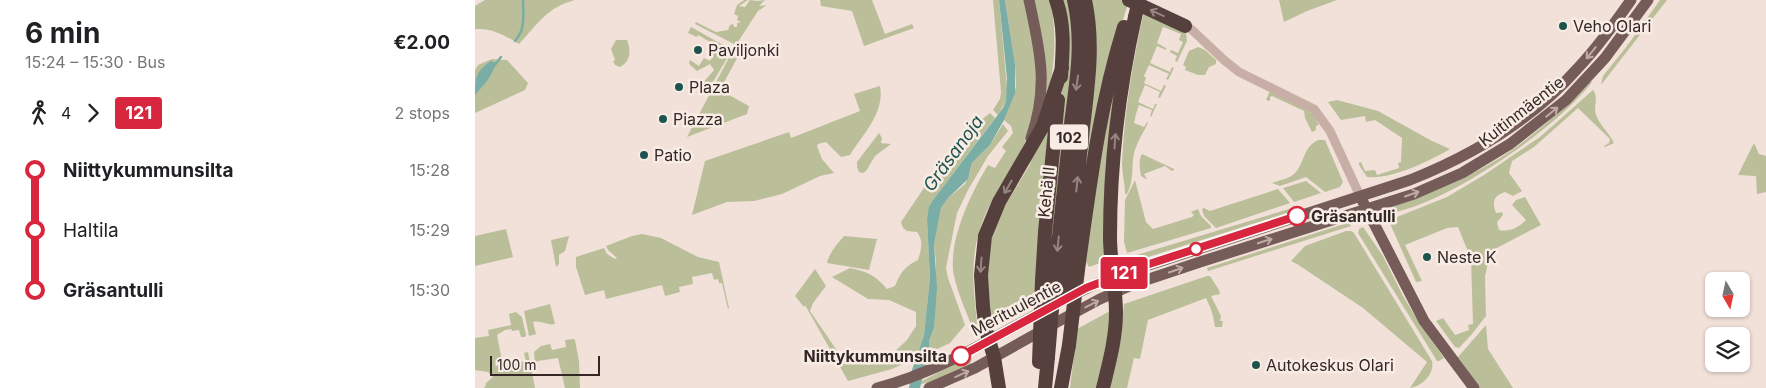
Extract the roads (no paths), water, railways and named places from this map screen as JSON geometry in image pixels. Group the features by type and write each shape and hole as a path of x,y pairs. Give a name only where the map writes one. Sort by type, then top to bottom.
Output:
{"highway":[{"path":"1039,388 1043,359 1042,281 1063,30 1056,0"},
{"name":"Kehä II","path":"1045,388 1043,359 1055,274 1080,54 1079,19 1075,0"},
{"name":"Kehä II","path":"1074,264 1089,64 1089,19 1085,0"},
{"path":"1129,0 1185,26"},
{"path":"1103,388 1115,334 1116,313 1110,236 1116,132 1133,0"},
{"path":"1061,388 1074,264 1102,107 1113,64 1139,0"},
{"path":"999,388 983,307 981,275 985,236 999,202 1043,126 1061,68"}],"main road":[{"path":"1025,157 1036,125 1042,79 1041,57 1029,0"},
{"name":"Kuitinmäentie","path":"1086,288 1113,277 1410,180 1481,147 1503,133 1557,90 1577,69 1631,0"},
{"name":"Kuitinmäentie","path":"1019,344 1114,293 1200,262 1414,194 1486,160 1510,144 1566,100 1605,58 1648,0"},
{"path":"1360,196 1424,321 1474,388"},
{"name":"Merituulentie","path":"877,388 928,371 989,341 1086,288"},
{"name":"Merituulentie","path":"929,388 975,368 1019,344"}],"street":[{"path":"1185,26 1191,29 1239,72 1314,109 1330,131 1360,196"}],"water":[{"path":"999,0 1005,0 1015,64 1015,93 1004,120 990,145 972,163 968,179 948,198 941,208 934,245 937,288 934,328 929,341 929,353 920,388 909,388 912,370 924,335 930,278 927,220 929,207 1003,108 1006,101 1007,78"},
{"path":"491,61 496,63 492,72 485,84 475,95 477,75"}],"waterway":[{"path":"515,41 522,27 523,0"},
{"path":"494,66 501,57"}],"place":[{"name":"Veho Olari","path":"1563,26"},
{"name":"Paviljonki","path":"698,50"},
{"name":"Plaza","path":"679,87"},
{"name":"Piazza","path":"663,119"},
{"name":"Patio","path":"644,155"},
{"name":"Gräsantulli","path":"1297,216"},
{"name":"Neste K","path":"1427,257"},
{"name":"Niittykummunsilta","path":"961,356"},
{"name":"Autokeskus Olari","path":"1256,365"}],"water label":[{"name":"Gräsanoja","path":"953,153"}]}
